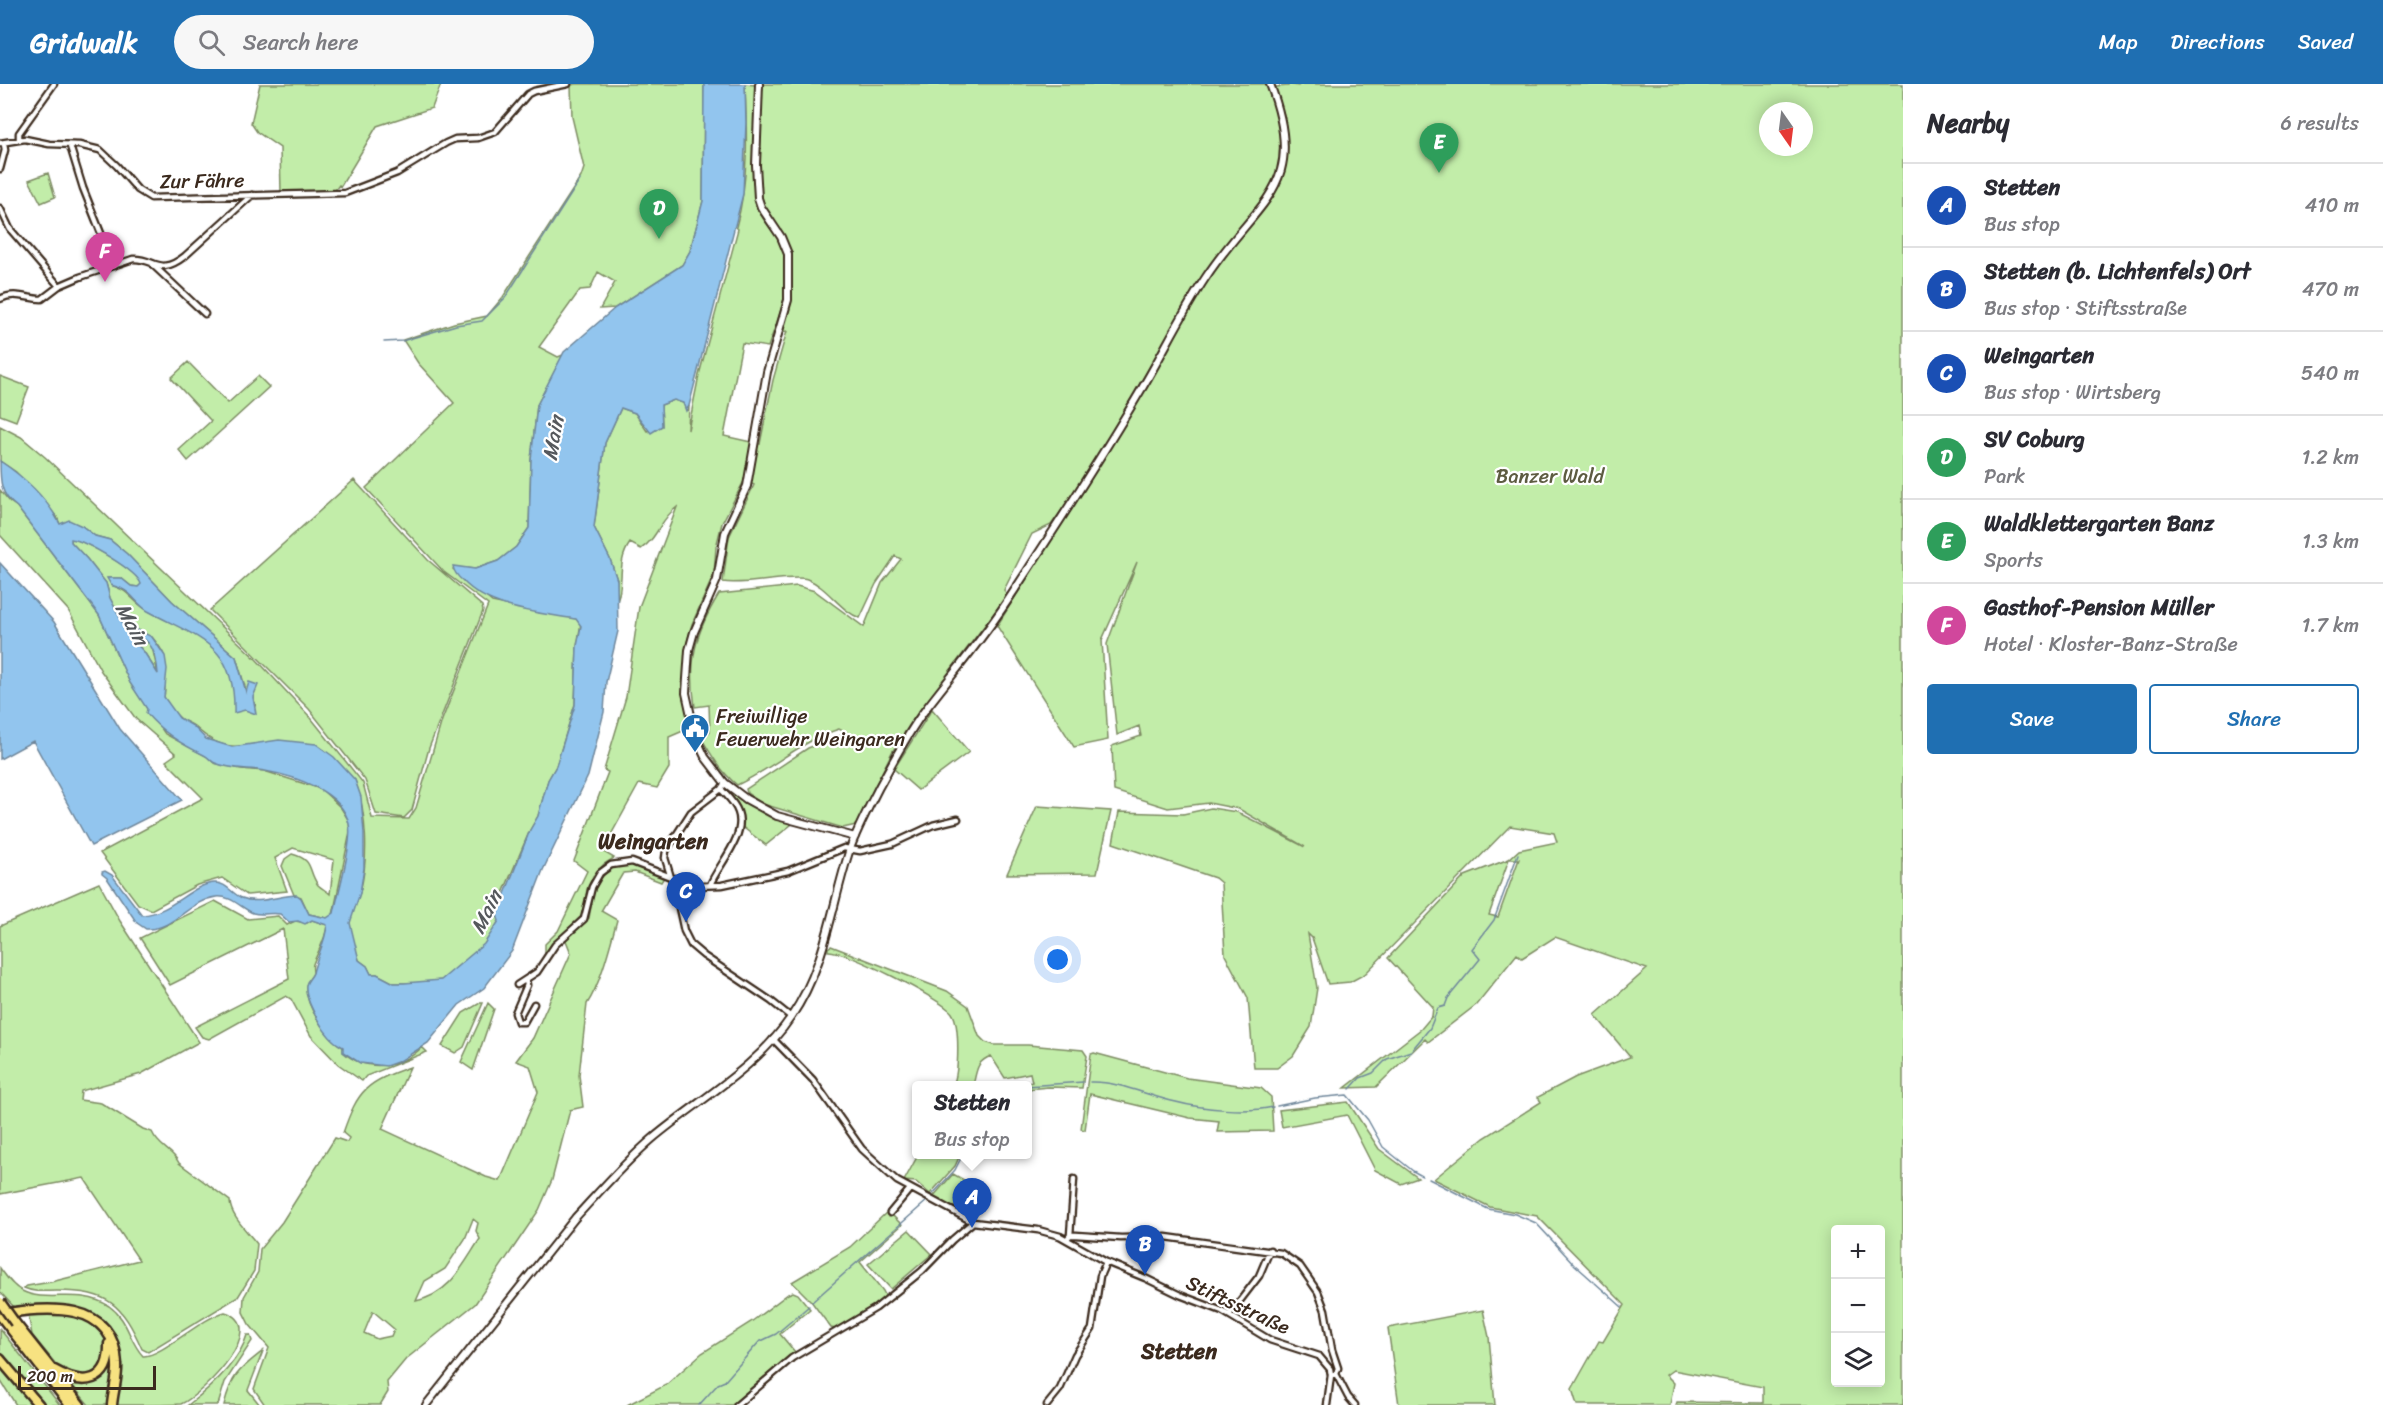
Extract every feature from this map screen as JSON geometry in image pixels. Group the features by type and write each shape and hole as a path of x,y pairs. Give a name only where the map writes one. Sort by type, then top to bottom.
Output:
{"highway":[{"path":"0,1302 11,1324 70,1405"},
{"path":"0,1314 38,1310 80,1313 98,1321 110,1337 117,1363 112,1405"},
{"path":"0,1314 80,1405"},
{"path":"48,1366 74,1380 94,1378 107,1366 110,1337"},
{"path":"0,1359 39,1405"}],"street":[{"path":"19,139 19,133 54,84"},
{"name":"Zur Fähre","path":"2,144 19,139 70,146 80,145 100,150 138,190 151,198 329,195 364,188 397,173 456,139 478,138 495,132 528,94 568,84"},
{"path":"759,84 756,165 758,198 761,207 781,237 788,254 788,300 767,372 747,486 724,533 717,580 694,632 686,677 688,705 700,747 725,783 746,799 777,816 827,832 855,837"},
{"path":"426,1405 575,1218 621,1169 649,1142 744,1067 773,1039 791,1017 812,979 827,939 855,837 909,735 995,621 1104,452 1206,276 1258,211 1276,184 1283,162 1284,135 1281,115 1270,84"},
{"path":"0,169 5,150 2,144"},
{"path":"70,146 83,188 114,266"},
{"path":"0,299 18,294 42,299 59,286 136,259 153,265 167,265 178,261 252,195"},
{"path":"0,208 2,223 59,286"},
{"path":"153,265 205,314"},
{"path":"725,783 721,789 691,812 672,838 666,851 665,858 687,938 699,952 791,1017"},
{"path":"710,885 731,850 739,823 735,806 721,789"},
{"path":"517,985 537,972 555,945 584,919 592,887 605,867 617,862 632,862 694,886 710,885 777,874 838,850 867,850 892,844 933,825 958,819"},
{"path":"526,980 515,1013 518,1022 524,1022 534,1004"},
{"name":"Stiftsstraße","path":"773,1039 813,1080 862,1149 897,1181 973,1222 1038,1230 1069,1237 1106,1262 1229,1315 1257,1334 1319,1356 1355,1405"},
{"path":"1074,1179 1069,1237 1166,1238 1270,1250 1281,1253 1300,1266 1318,1292 1325,1310 1332,1350 1338,1368 1334,1375 1327,1405"},
{"path":"890,1213 910,1189"},
{"path":"737,1405 792,1358 888,1300 973,1222"},
{"path":"1229,1315 1259,1276 1270,1250"},
{"path":"1047,1405 1060,1389 1075,1355 1092,1329 1100,1276 1106,1262"}],"green space":[{"path":"260,84 441,84 432,108 377,126 341,186 339,185 333,193 281,193 280,148 257,132 251,123"},
{"path":"704,84 703,201 690,251 682,265 615,308 600,309 615,282 598,272 590,289 580,290 539,347 558,357 563,355 537,405 531,460 529,528 516,547 498,561 475,569 454,567 453,569 492,602 577,619 581,623 577,646 575,704 538,816 495,912 499,921 485,944 442,980 394,983 377,974 371,974 367,966 359,960 351,933 351,916 363,879 366,851 362,807 355,780 240,746 220,744 178,717 164,697 165,660 160,647 152,637 142,637 152,646 158,674 144,652 130,637 110,598 106,583 71,542 71,538 121,564 131,571 142,584 138,587 131,586 121,578 108,578 111,585 123,590 144,608 201,638 220,654 229,669 235,697 256,706 253,697 257,685 247,693 236,657 172,601 127,554 110,540 95,536 82,526 60,524 57,517 16,472 0,461 0,426 21,437 45,457 256,659 311,718 363,783 372,818 409,819 416,808 442,720 488,605 444,572 366,488 454,403 418,363 403,340 454,323 487,316 503,297 581,177 584,168 572,117 571,85"},
{"path":"745,84 756,85 753,161 757,206 779,241 787,267 787,281 782,307 768,347 742,343 724,436 760,444 773,380 787,331 783,332 792,282 788,246 762,198 758,156 761,84 1266,84 1275,106 1282,138 1279,171 1267,196 1170,332 1105,443 1064,507 1051,525 1032,534 1004,590 1007,596 914,718 892,752 856,825 843,828 763,804 747,793 746,789 808,748 847,733 839,729 812,740 737,785 725,774 699,734 710,732 709,705 695,707 692,675 695,648 704,622 719,594 797,586 815,591 864,627 882,583 901,559 895,556 876,584 860,618 846,610 821,587 807,579 723,582 729,537 754,485 744,481 722,523 716,547 714,574 692,624 687,642 683,689 690,728 669,737 669,768 657,788 639,784 602,851 614,858 604,864 593,876 587,889 583,914 545,953 545,944 558,931 587,871 574,861 608,772 604,770 626,697 639,607 677,507 647,545 641,549 630,543 623,558 617,602 617,580 610,559 594,527 605,443 621,408 635,413 647,431 662,426 661,405 674,400 683,403 687,410 689,406 688,430 699,375 738,229 736,227 743,192 746,156"},
{"name":"Banzer Wald","path":"1272,84 1276,87 1288,86 1288,84 1298,86 1301,84 1903,84 1903,1405 1676,1405 1677,1402 1763,1403 1763,1387 1673,1370 1666,1375 1674,1383 1670,1405 1577,1405 1572,1389 1599,1341 1603,1342 1625,1305 1537,1216 1490,1207 1434,1179 1484,1138 1541,1102 1538,1097 1576,1077 1630,1057 1595,1015 1647,969 1555,937 1522,958 1517,954 1476,1005 1428,1042 1425,1039 1376,1087 1345,1088 1421,1029 1432,1016 1433,1007 1388,958 1465,876 1509,859 1519,850 1557,842 1554,833 1510,826 1365,974 1350,982 1328,984 1312,938 1308,934 1317,988 1311,1027 1293,1056 1277,1068 1254,1068 1248,998 1225,955 1221,883 1215,878 1113,843 1119,812 1183,814 1211,808 1237,812 1305,847 1239,809 1209,803 1168,808 1114,791 1112,746 1141,736 1139,726 1117,735 1107,644 1137,562 1102,640 1108,740 1074,747 997,626 1082,490 1215,268 1273,197 1282,179 1287,154 1284,115","holes":["1509,859 1519,859 1498,917 1489,915"]},
{"path":"48,173 55,197 41,203 29,180"},
{"path":"188,362 228,403 258,376 269,387 188,461 179,450 211,421 171,378"},
{"path":"0,376 29,387 16,421 0,415"},
{"path":"354,480 428,560 482,606 483,611 429,748 412,810 404,818 376,814 365,780 309,709 210,610"},
{"path":"0,490 17,507 99,615 130,683 165,734 208,757 214,763 264,771 321,789 341,808 349,821 350,832 333,915 327,918 309,914 301,897 294,895 282,866 285,859 292,854 299,856 310,866 318,885 330,894 334,860 293,848 275,858 287,891 247,895 222,878 197,885 151,910 138,904 100,853 203,798 166,761 176,754 136,719 101,671 68,610 0,535"},
{"path":"932,709 969,752 918,790 894,769"},
{"path":"730,791 775,818 792,824 766,845 741,826 741,813 727,792"},
{"path":"1037,806 1111,811 1097,873 1007,874"},
{"path":"623,863 665,876 661,882 635,872 623,873 601,911 617,920 601,975 587,1004 579,1075 583,1107 570,1110 552,1180 539,1210 475,1304 406,1359 387,1382 388,1392 380,1405 265,1405 254,1389 269,1348 249,1324 243,1312 244,1297 258,1272 260,1249 282,1222 335,1138 347,1142 349,1138 343,1133 359,1097 383,1077 410,1067 382,1129 486,1177 500,1181 538,1092 530,1066 516,1061 533,1038 571,953 565,938 589,918 594,890 607,871","holes":["473,1219 478,1223 476,1231 480,1239 461,1269 438,1292 416,1301 425,1281 445,1269 465,1239","373,1311 394,1329 391,1336 377,1339 364,1333"]},
{"path":"99,883 120,921 199,1042 141,1074 81,1091 80,1100 101,1103 143,1129 152,1132 158,1142 179,1163 230,1201 236,1218 257,1244 254,1271 238,1297 148,1352 142,1349 128,1321 120,1311 101,1297 75,1292 36,1291 24,1288 139,1260 84,1178 0,1194 0,926"},
{"path":"215,901 248,919 278,916 287,925 295,921 307,923 312,920 327,925 313,964 313,973 306,986 307,994 318,1021 330,1037 343,1047 343,1052 362,1063 383,1065 404,1060 422,1047 427,1052 366,1076 362,1081 338,1064 311,1036 291,999 286,996 209,1039 202,1037 195,1027 289,979 283,929 170,985 140,938"},
{"path":"831,946 947,991 968,1006 979,1036 985,1042 994,1045 1028,1045 1083,1050 1087,1056 1082,1088 1032,1089 1030,1073 1005,1078 991,1056 979,1064 974,1081 954,1081 958,1049 955,1019 952,1013 931,997 892,976 852,958 828,951"},
{"path":"483,1003 464,1047 455,1053 442,1046 463,1013"},
{"path":"488,1003 494,1009 473,1070 461,1062"},
{"path":"1091,1054 1187,1078 1261,1088 1271,1097 1273,1131 1217,1132 1219,1121 1190,1118 1090,1094 1085,1130 1081,1129"},
{"path":"1348,1102 1379,1149 1418,1178 1401,1184 1375,1170 1347,1115 1282,1127 1279,1110"},
{"path":"916,1159 958,1159 955,1166 930,1194 916,1182 904,1181"},
{"path":"953,1174 971,1184 953,1209 932,1198"},
{"path":"888,1211 902,1225 860,1262 883,1291 885,1295 883,1300 836,1329 831,1328 811,1301 792,1282 850,1247"},
{"path":"909,1230 932,1254 891,1289 868,1264"},
{"path":"0,1268 15,1286 32,1295 87,1297 109,1306 121,1317 143,1356 151,1355 225,1312 238,1319 241,1330 238,1344 217,1374 181,1404 116,1405 119,1374 118,1350 112,1332 102,1319 87,1311 68,1307 14,1307 0,1292"},
{"path":"793,1292 798,1294 810,1309 780,1334 795,1352 732,1405 627,1405 666,1385 702,1353"},
{"path":"1483,1310 1489,1337 1495,1405 1399,1405 1388,1328"},
{"path":"28,1314 74,1315 86,1319 101,1330 107,1342 107,1357 97,1372 86,1377 65,1372 59,1368 32,1335"},
{"path":"0,1329 60,1405 45,1405 0,1354"},
{"path":"247,1335 250,1335 252,1341 225,1382 218,1405 188,1405 231,1365"},
{"path":"263,1351 248,1390 260,1405 224,1405 234,1379"},
{"path":"114,1359 109,1405 89,1405 72,1385 98,1380"},
{"path":"0,1362 37,1405 16,1405 0,1380"}],"water":[{"name":"Main","path":"704,84 745,84 743,194 689,406 686,411 683,403 674,400 661,405 662,426 651,433 635,413 621,408 605,443 594,527 610,559 617,580 618,631 606,682 604,712 588,776 543,870 512,951 484,988 459,1005 428,1043 400,1061 386,1066 360,1063 343,1052 343,1047 335,1042 320,1024 306,990 327,925 312,920 305,924 298,921 289,922 280,914 253,913 231,900 216,897 197,904 165,925 146,929 137,923 102,874 105,871 112,875 142,915 172,905 205,885 218,883 248,900 297,895 309,914 327,918 334,913 342,881 349,843 349,824 345,812 337,802 315,787 277,773 227,767 214,762 173,737 152,720 130,683 99,615 17,507 7,498 1,481 0,461 34,489 49,505 60,524 69,520 95,536 110,540 127,554 172,601 236,657 246,692 249,682 258,685 253,697 256,714 245,710 234,713 229,672 211,647 198,637 148,611 121,588 111,585 107,578 121,578 131,586 138,587 141,584 137,578 110,557 71,539 71,542 106,583 110,598 130,637 144,652 158,674 153,651 146,641 136,636 136,629 152,637 165,656 167,669 164,697 179,718 193,726 206,739 232,747 279,740 316,744 334,757 355,780 361,797 364,868 360,893 350,923 359,960 367,966 371,974 377,974 394,983 441,980 484,944 499,921 497,915 499,909 530,830 538,816 548,780 556,766 575,705 577,646 581,626 576,619 531,612 487,598 459,578 453,566 475,569 498,561 516,547 529,528 531,460 537,405 564,352 615,308 682,265 690,251 703,201"},
{"path":"0,563 54,622 120,729 182,800 91,846 33,741 0,759"}],"waterway":[{"path":"384,342 402,341 456,325 482,321 505,298 580,180"},
{"path":"1350,1089 1360,1078 1373,1073 1387,1059 1411,1051 1430,1028 1438,1008 1445,1006 1448,998 1480,959 1472,949 1494,920 1518,854"},
{"path":"1032,1086 1083,1082"},
{"path":"1090,1082 1123,1086 1198,1107 1238,1110 1273,1107"},
{"path":"1277,1106 1315,1098 1347,1095 1368,1120 1383,1147 1422,1176"},
{"path":"931,1196 955,1170 960,1159"},
{"path":"1429,1179 1488,1209 1515,1214 1536,1223 1575,1265 1622,1307"},
{"path":"812,1302 928,1200"},
{"path":"699,1405 718,1384 725,1381 759,1342 776,1334 809,1306"}],"place":[{"name":"Waldklettergarten Banz","path":"1439,173"},
{"name":"SV Coburg","path":"659,239"},
{"name":"Gasthof-Pension Müller","path":"105,282"},
{"name":"Freiwillige Feuerwehr Weingaren","path":"695,754"},
{"name":"Weingarten","path":"686,922"},
{"name":"Stetten","path":"972,1228"},
{"name":"Stetten (b. Lichtenfels) Ort","path":"1145,1275"}],"district":[{"name":"Weingarten","path":"653,841"},
{"name":"Stetten","path":"1179,1351"}]}
